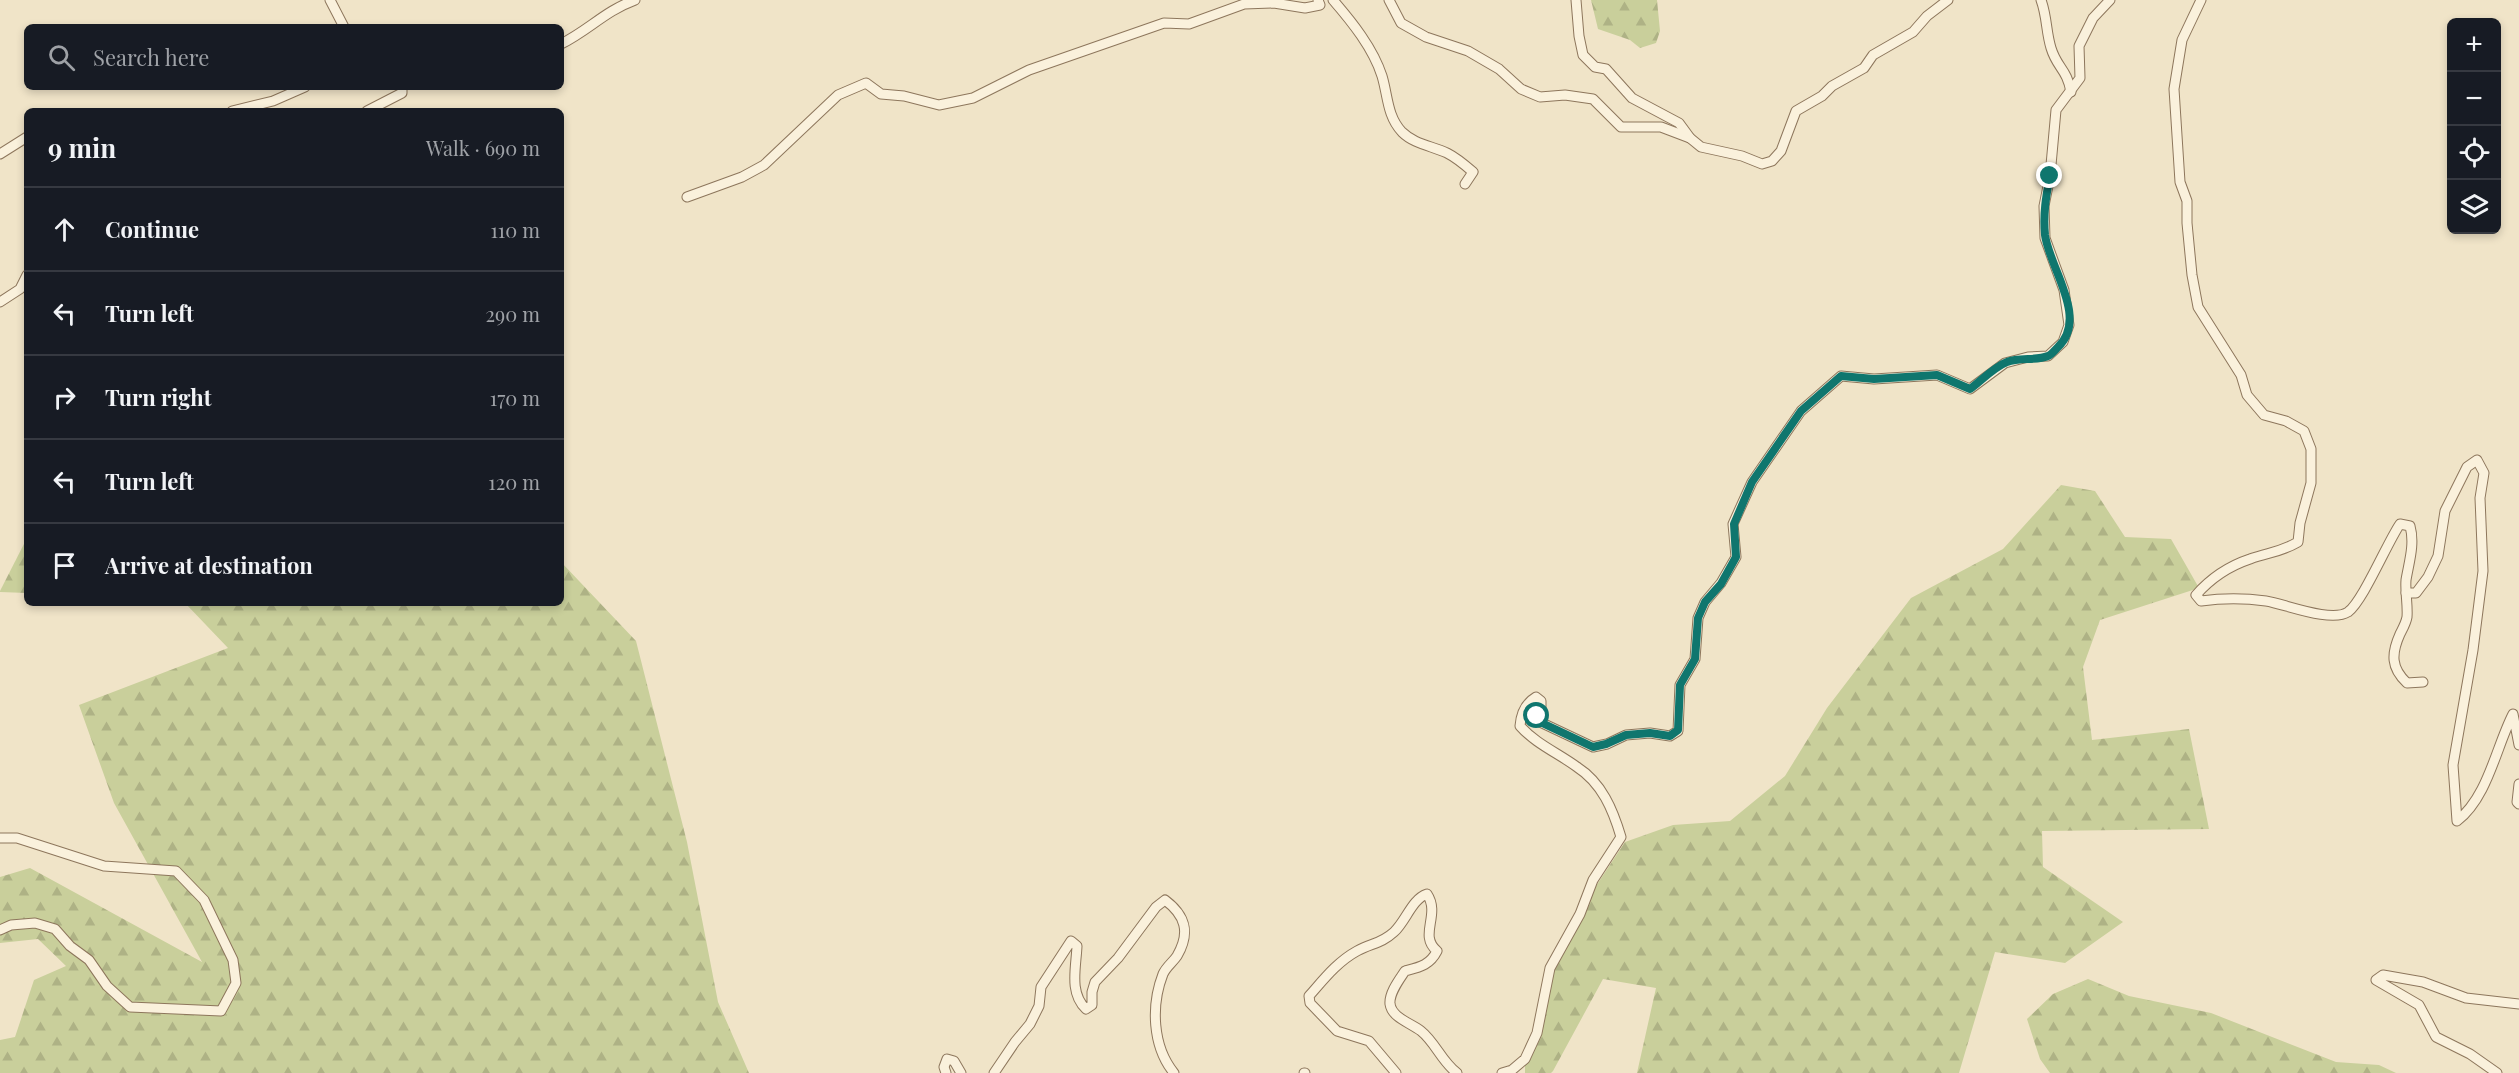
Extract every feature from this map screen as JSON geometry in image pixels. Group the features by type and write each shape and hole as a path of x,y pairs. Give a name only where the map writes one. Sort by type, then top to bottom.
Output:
{"street":[{"path":"330,0 342,24"},
{"path":"564,42 584,32 598,17 635,0"},
{"path":"687,197 742,177 764,165 838,95 866,83 881,94 904,96 939,105 973,98 1029,70 1164,23 1189,24 1244,4 1274,3 1305,8 1320,5 1318,0"},
{"path":"1333,0 1355,25 1373,57 1382,75 1391,116 1397,125 1413,140 1461,161 1473,172 1465,184"},
{"path":"1389,0 1401,23 1426,37 1468,51 1499,69 1521,89 1540,97 1565,95 1593,99 1621,127 1661,128 1690,138"},
{"path":"1576,0 1583,55 1595,67 1606,69 1632,98 1678,123 1701,147 1742,156 1762,164 1772,161 1781,151 1797,111 1822,96 1832,86 1864,68 1873,55 1913,32 1927,16 1948,0"},
{"path":"2041,0 2050,45 2056,60 2068,75 2071,92"},
{"path":"1502,1073 1512,1070 1525,1059 1537,1033 1551,968 1580,914 1593,880 1622,837 1613,810 1603,792 1580,768 1530,737 1520,726 1521,717 1530,700 1536,697 1541,701 1541,708 1537,716 1540,722 1593,747 1626,735 1650,733 1670,736 1678,730 1680,685 1695,659 1698,618 1705,602 1721,584 1736,557 1734,524 1752,482 1801,411 1841,376 1874,379 1937,375 1970,389 2005,363 2028,357 2048,356 2063,342 2069,325 2068,311 2064,290 2045,238 2044,206 2050,176 2056,110 2080,78 2079,46 2093,18 2110,0"},
{"path":"2201,0 2182,40 2174,89 2180,182 2187,201 2188,233 2198,307 2241,375 2247,395 2264,415 2286,421 2304,431 2311,449 2311,483 2300,523 2298,542 2283,551 2250,559 2226,570 2206,584 2196,596 2201,601 2225,598 2256,600 2335,615 2347,612 2358,600 2400,524 2410,526 2414,538 2409,559 2410,572 2406,578 2407,619 2398,639 2394,656 2396,672 2407,683 2423,682"},
{"path":"244,108 273,101 298,90"},
{"path":"373,108 402,93 402,90"},
{"path":"0,154 24,139"},
{"path":"0,302 20,289 24,281"},
{"path":"2406,593 2416,593 2428,577 2438,556 2445,511 2467,467 2477,460 2484,473 2480,498 2483,571 2473,650 2453,765 2457,821 2464,816 2483,785 2502,734 2513,714 2519,745"},
{"path":"2519,784 2517,802 2519,804"},
{"path":"0,838 17,838 104,866 176,871 204,900 232,960 236,982 221,1011 130,1007 107,986 89,960 70,946 55,928 34,923 11,925 0,930"},
{"path":"1396,1073 1369,1041 1337,1030 1310,1003 1309,996 1333,967 1358,950 1384,941 1401,925 1420,896 1427,894 1431,900 1432,920 1428,937 1429,945 1437,951 1432,960 1421,967 1405,971 1395,986 1390,1003 1394,1014 1422,1031 1449,1067 1457,1073"},
{"path":"994,1073 1015,1041 1030,1024 1039,1006 1041,987 1071,941 1077,946 1074,984 1078,1002 1086,1009 1092,1005 1095,982 1118,958 1156,907 1165,900 1179,911 1186,932 1178,955 1164,972 1157,996 1155,1020 1167,1065 1174,1073"},
{"path":"2497,1073 2469,1054 2436,1037 2419,1005 2376,980 2383,975 2423,982 2466,998 2519,1004"},
{"path":"946,1073 944,1067 947,1059 954,1061 962,1073"}],"green space":[{"path":"1591,0 1657,0 1660,31 1656,43 1640,48 1630,40 1598,29"},
{"path":"2061,485 2095,491 2125,537 2171,539 2199,588 2100,620 2083,667 2092,740 2189,729 2209,829 2042,831 2043,867 2123,922 2065,963 1995,952 1959,1073 1637,1073 1656,988 1603,979 1553,1071 1551,1073 1525,1073 1525,1059 1550,968 1583,916 1596,886 1625,842 1673,825 1730,821 1785,776 1827,708 1911,598 2003,549"},
{"path":"24,544 24,593 0,591"},
{"path":"564,565 636,641 687,842 718,1002 749,1073 0,1073 0,1040 15,1037 34,980 66,966 38,939 0,943 0,877 30,868 202,962 114,803 79,705 228,648 188,606 564,606"},
{"path":"2088,979 2129,996 2211,1013 2336,1062 2379,1065 2396,1073 2050,1073 2040,1059 2027,1019 2053,994"}],"route":[{"path":"1537,716 1540,722 1593,747 1626,735 1650,733 1670,736 1678,730 1680,685 1695,659 1698,618 1705,602 1721,584 1736,557 1734,524 1752,482 1801,411 1841,376 1874,379 1937,375 1970,389 2005,363 2028,357 2048,356 2063,342 2069,325 2068,311 2064,290 2045,238 2044,206 2050,176"}]}
